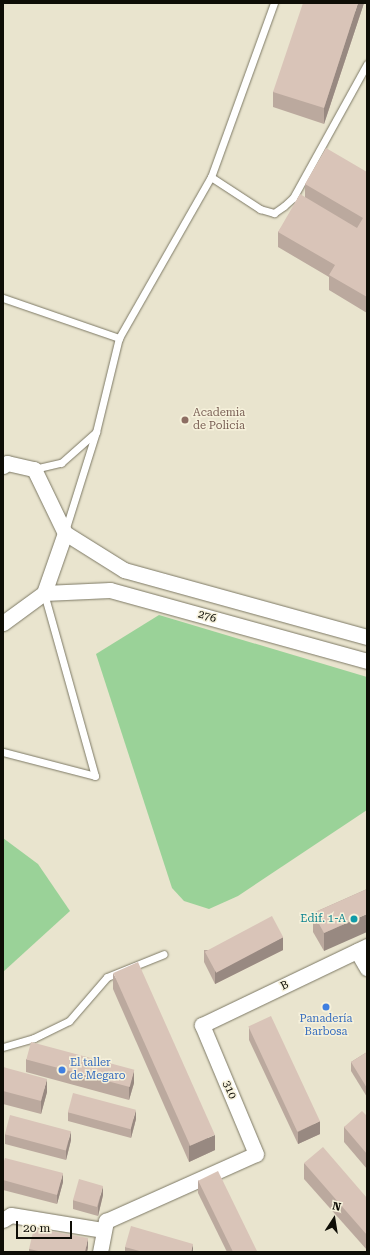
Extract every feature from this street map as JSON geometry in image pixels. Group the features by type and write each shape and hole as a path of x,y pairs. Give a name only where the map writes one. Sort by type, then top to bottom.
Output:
{"street":[{"path":"3,466 7,463 34,469 65,533 44,593 3,622"},
{"name":"276","path":"65,533 124,570 367,637"},
{"name":"276","path":"44,593 110,590 367,661"},
{"path":"362,949 367,968"},
{"name":"B","path":"202,1025 362,949"},
{"name":"310","path":"104,1230 106,1221 256,1154 202,1025"},
{"path":"3,1220 12,1215 104,1230 100,1252"}],"lane":[{"path":"65,533 96,432 119,338 210,177 274,3"},
{"path":"210,177 260,209 274,213 284,206 293,198 367,64"},
{"path":"3,298 119,338"},
{"path":"34,469 61,463 96,432"},
{"path":"3,752 95,776 44,593"},
{"path":"3,1047 34,1038 69,1021 107,977 164,954"}],"green space":[{"path":"159,615 367,677 367,810 238,896 209,909 184,901 172,888 96,654"},
{"path":"3,838 38,864 70,911 3,972"}],"building":[{"path":"303,3 358,3 324,108 273,92"},
{"path":"326,148 367,172 367,297 329,275 335,265 278,232 300,194 357,228 363,218 305,184"},
{"path":"367,889 367,914 324,933 313,913"},
{"path":"272,916 283,937 216,973 205,952"},
{"path":"138,962 215,1135 190,1146 113,973"},
{"path":"271,1016 320,1121 297,1132 248,1027"},
{"path":"31,1042 134,1070 130,1087 26,1059"},
{"path":"367,1052 367,1088 351,1062"},
{"path":"3,1067 47,1079 41,1101 3,1091"},
{"path":"73,1093 136,1110 131,1129 68,1112"},
{"path":"362,1111 367,1116 367,1154 344,1127"},
{"path":"10,1115 71,1131 66,1151 5,1134"},
{"path":"323,1147 367,1198 367,1235 304,1163"},
{"path":"5,1158 63,1173 57,1195 3,1180 3,1164"},
{"path":"218,1171 257,1252 233,1252 198,1181"},
{"path":"79,1179 103,1186 97,1207 73,1200"},
{"path":"131,1226 193,1244 191,1252 143,1252 125,1247"},
{"path":"34,1228 88,1238 85,1252 43,1252 29,1249"}],"place":[{"name":"Academia de Policía","path":"185,420"},
{"name":"Edif. 1-A","path":"354,919"},
{"name":"Panadería Barbosa","path":"326,1007"},
{"name":"El taller de Megaro","path":"62,1070"}]}
